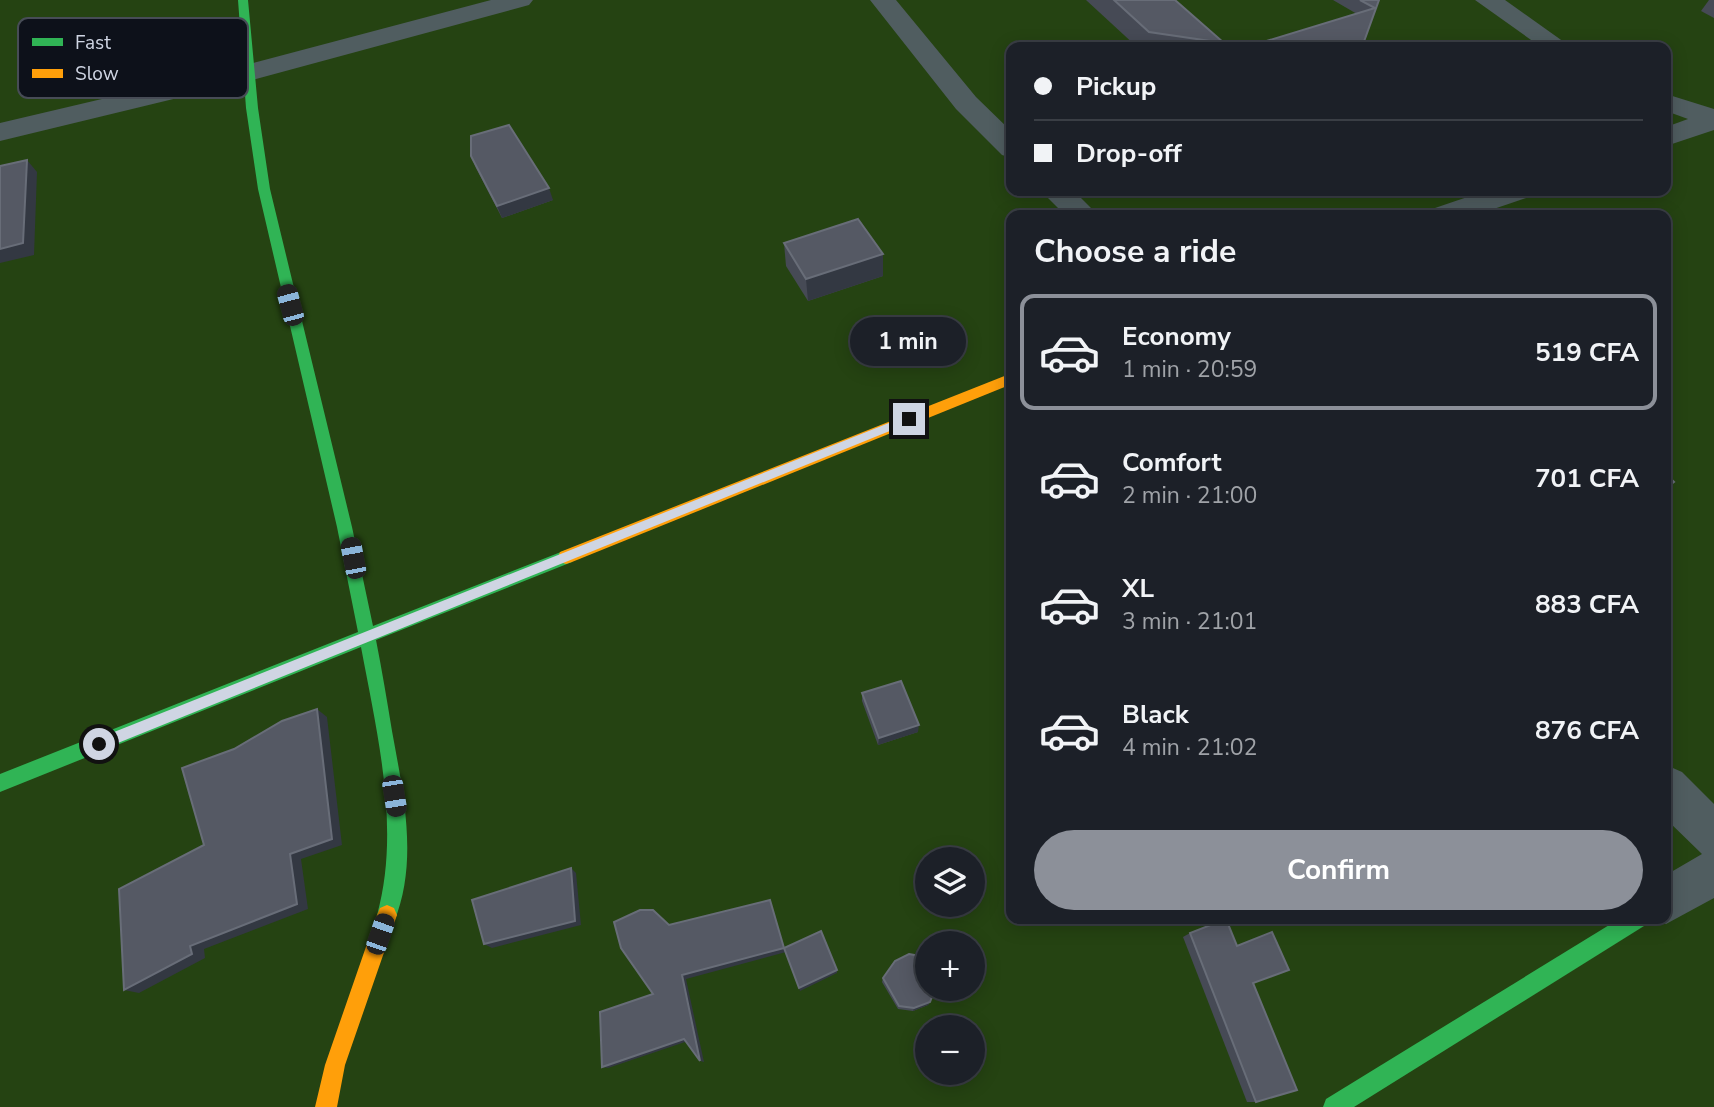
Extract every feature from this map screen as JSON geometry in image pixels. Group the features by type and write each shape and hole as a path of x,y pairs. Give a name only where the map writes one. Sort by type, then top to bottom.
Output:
{"street":[{"path":"243,0 244,18"},
{"path":"248,73 520,0"},
{"path":"883,0 949,84 1006,143"},
{"path":"1488,0 1551,42"},
{"path":"248,79 278,256 348,532 369,637 398,822 398,854 389,908 335,1065 326,1107"},
{"path":"0,132 142,98"},
{"path":"1671,104 1714,120"},
{"path":"1671,135 1714,120"},
{"path":"1062,196 1077,210"},
{"path":"1461,210 1501,196"},
{"path":"0,783 1006,380"},
{"path":"1671,793 1714,836"},
{"path":"1671,898 1714,872"},
{"path":"1334,1107 1629,924"}],"green space":[{"path":"0,0 1714,0 1714,1107 0,1107"}],"building":[{"path":"1114,0 1175,0 1223,42 1217,42 1149,32"},
{"path":"1360,0 1379,0 1364,42 1263,42 1375,8"},
{"path":"509,125 549,188 497,206 471,156 471,136"},
{"path":"27,160 23,243 0,249 0,166"},
{"path":"858,219 883,254 806,279 784,243"},
{"path":"901,681 919,725 879,738 862,693"},
{"path":"317,709 332,839 290,854 297,904 190,946 192,954 124,990 119,889 204,845 182,768 234,749 282,721"},
{"path":"571,868 575,921 484,944 472,900"},
{"path":"770,900 784,948 682,975 700,1061 684,1039 602,1067 600,1012 653,994 621,948 614,922 640,910 653,910 669,925"},
{"path":"1213,924 1228,924 1237,946 1272,932 1289,970 1253,983 1297,1090 1256,1102 1190,933"},
{"path":"821,931 837,970 799,988 784,948"},
{"path":"909,954 915,955 915,1001 930,1002 914,1008 899,1006 883,978 895,961"}],"traffic: fast":[{"path":"243,0 244,18"},
{"path":"248,65 264,189 358,589 390,766 398,841 394,890 387,915"},
{"path":"0,783 566,557"},
{"path":"1334,1107 1629,924"}],"traffic: slow":[{"path":"566,557 1006,380"},
{"path":"326,1107 335,1065 387,915"}],"route":[{"path":"99,744 909,419"}]}
